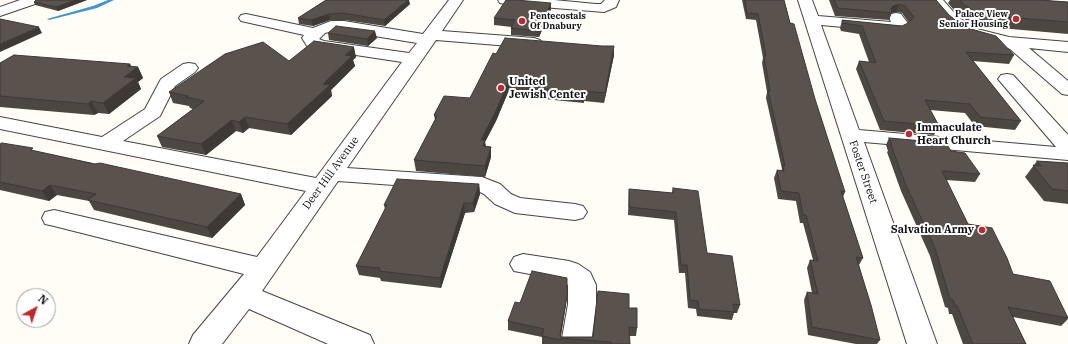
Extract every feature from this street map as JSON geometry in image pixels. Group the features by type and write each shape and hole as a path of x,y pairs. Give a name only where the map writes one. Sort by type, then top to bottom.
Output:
{"street":[{"path":"0,12 33,0"},
{"path":"505,0 596,8 604,8 611,4 612,0"},
{"path":"936,0 942,9 967,31 1021,44 1068,47"},
{"name":"Deer Hill Avenue","path":"204,344 244,295 432,34 449,1"},
{"path":"808,10 899,27 901,25 896,17"},
{"name":"Foster Street","path":"808,10 922,344"},
{"path":"246,18 313,35 331,26 344,26 551,44"},
{"path":"313,35 314,43 322,46 414,59"},
{"path":"1001,40 1022,50 1068,90"},
{"path":"105,144 153,112 167,82 189,68"},
{"path":"1007,79 1068,147"},
{"path":"0,123 105,144 326,180 482,184 492,189 503,199 515,205 575,212"},
{"path":"851,135 1068,154"},
{"path":"54,218 263,268"},
{"path":"523,264 569,271 580,279 582,285 582,304 576,344"},
{"path":"244,295 359,344"}],"building":[{"path":"36,0 76,0 56,7 34,2"},
{"path":"326,0 408,0 384,20 343,13 329,14 311,20 298,18"},
{"path":"506,0 551,3 539,31 511,28 515,20 494,18"},
{"path":"745,0 784,0 790,23 794,24 815,99 845,192 841,191 863,258 856,257 880,340 812,327 807,292 818,294 810,260 818,261 806,215 803,215 799,193 781,191 777,170 784,171 783,165 785,166 768,90 770,91 764,56 766,56 758,14 747,13"},
{"path":"834,0 936,0 949,15 964,27 996,36 1014,55 966,52 1021,121 980,117 970,104 925,100 939,126 884,121 859,61 876,63 862,26 843,23 842,20 902,26 914,17 905,6 899,4 893,6 891,9 892,13 838,8"},
{"path":"960,0 1039,0 1068,2 1068,22 981,15 982,16 963,4"},
{"path":"0,19 39,27 0,44"},
{"path":"336,26 375,31 367,39 328,33"},
{"path":"505,38 614,46 605,93 585,91 584,93 544,89 546,84 509,80 496,111 481,140 485,140 483,146 491,147 485,166 414,160 437,116 434,115 444,96 470,98 493,53 496,54"},
{"path":"314,41 354,47 345,55 352,56 323,84 330,85 287,124 245,117 239,122 232,120 201,144 157,136 204,101 169,92 225,54 263,42 289,61"},
{"path":"14,55 130,64 127,66 138,67 124,77 136,78 103,103 91,101 88,104 0,96 0,63"},
{"path":"889,138 946,143 951,151 965,153 980,174 942,171 968,224 992,228 1013,274 1050,281 1068,318 1008,307 1026,344 973,344 957,306 953,300 950,299 935,248 905,183"},
{"path":"2,143 33,148 31,150 95,164 100,163 241,194 207,227 88,200 96,194 50,185 42,191 0,182 0,144"},
{"path":"1037,161 1068,163 1068,191 1052,189 1033,165 1041,166"},
{"path":"397,179 479,184 473,203 464,203 440,278 379,271 380,268 356,266 387,205 384,205"},
{"path":"673,188 698,191 707,253 732,256 740,305 733,304 735,312 699,309 698,301 690,300 687,265 681,265 676,212 629,207 629,189 673,193"},
{"path":"532,271 567,278 567,296 560,335 561,337 593,337 598,291 629,294 629,308 637,308 637,328 629,327 630,344 611,344 611,342 561,338 561,340 542,336 544,329 508,321 515,302 520,303"}],"waterway":[{"path":"49,19 95,7 112,0"}],"place":[{"name":"Palace View Senior Housing","path":"1016,19"},
{"name":"Pentecostals Of Dnabury","path":"522,21"},
{"name":"United Jewish Center","path":"501,88"},
{"name":"Immaculate Heart Church","path":"909,134"},
{"name":"Salvation Army","path":"982,230"}]}
